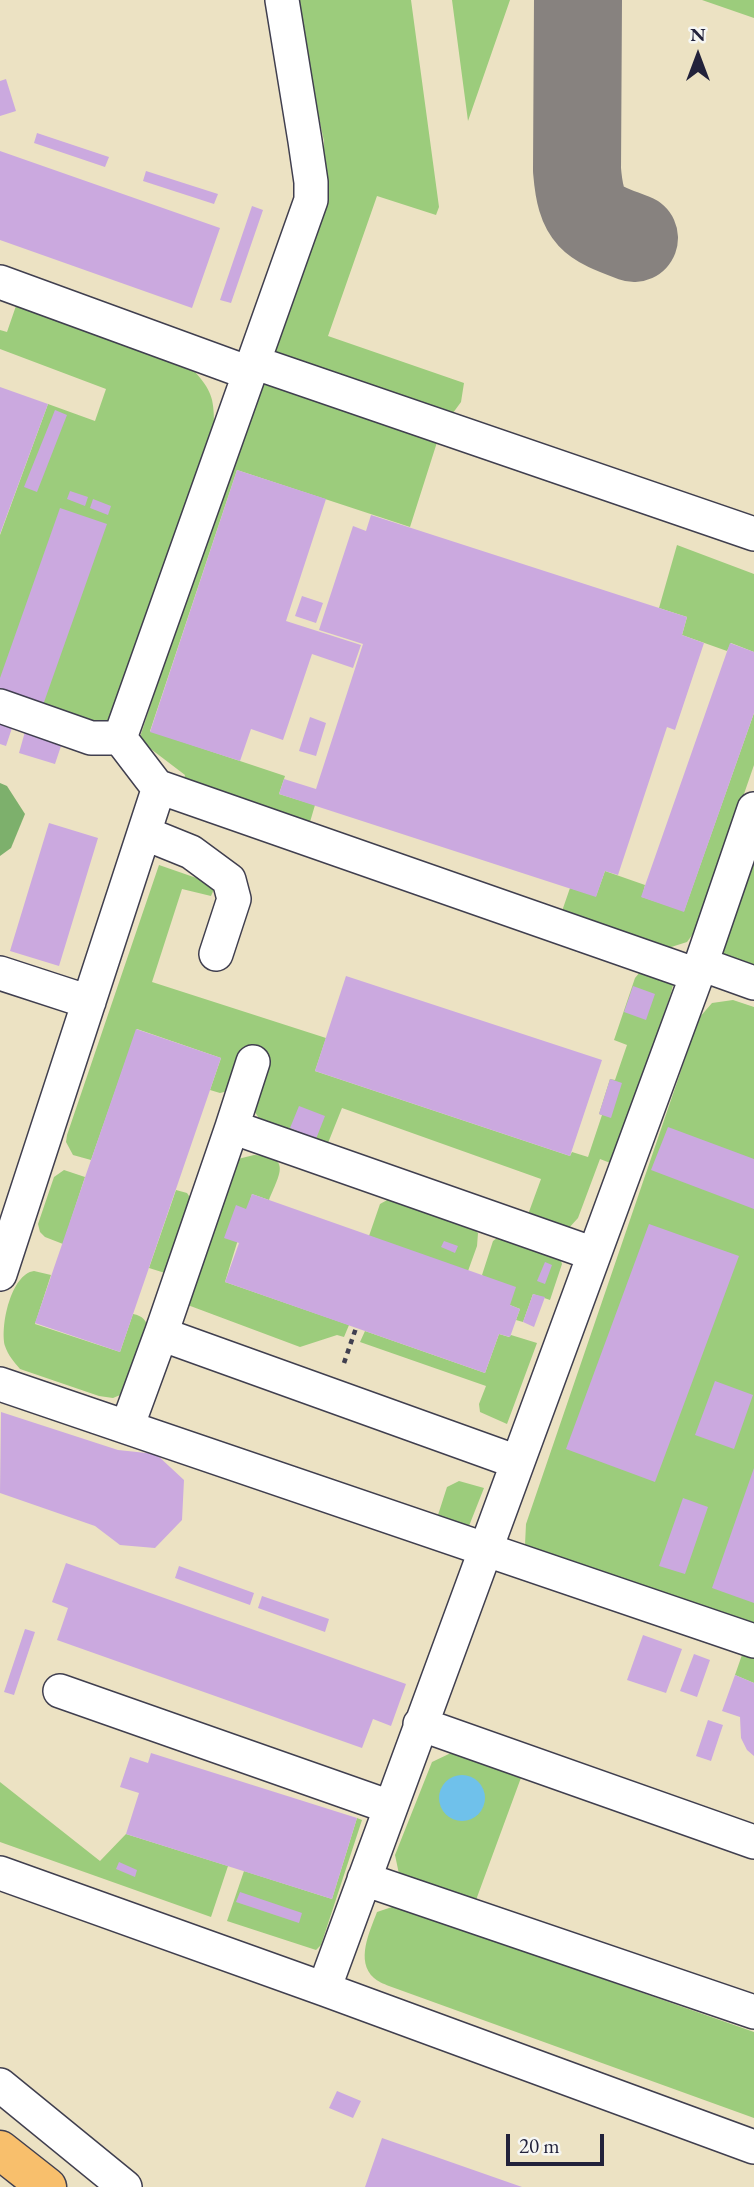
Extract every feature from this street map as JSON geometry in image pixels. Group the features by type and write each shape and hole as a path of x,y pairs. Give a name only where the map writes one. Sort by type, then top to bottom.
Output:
{"main road":[{"path":"0,2150 47,2187"}],"lane":[{"path":"120,738 311,200 311,181 282,0"},
{"path":"0,282 754,534"},
{"path":"0,706 92,738 120,738"},
{"path":"120,738 159,789"},
{"path":"0,1274 159,789"},
{"path":"159,789 699,970 754,983"},
{"path":"324,1989 699,970 754,809"},
{"path":"144,833 191,852 229,880 234,899 216,954"},
{"path":"0,973 89,1002"},
{"path":"127,1427 253,1062"},
{"path":"232,1127 594,1254"},
{"path":"161,1334 517,1462"},
{"path":"0,1384 754,1641"},
{"path":"60,1691 390,1807"},
{"path":"420,1724 754,1842"},
{"path":"0,1873 754,2147"},
{"path":"364,1879 754,2012"},
{"path":"0,2085 125,2187"}],"path":[{"path":"344,1363 356,1328"}],"green space":[{"path":"293,0 411,0 439,207 436,215 377,196 328,336 464,383 461,402 450,417 269,358 324,184 324,141"},
{"path":"452,0 510,0 468,121"},
{"path":"702,0 754,0 754,18"},
{"path":"17,303 195,372 208,389 212,401 214,423 109,724 92,726 0,692 0,535 48,404 95,421 106,389 0,349 0,330 7,332"},
{"path":"259,376 439,436 410,527 237,470 150,731 285,776 279,794 315,805 310,822 184,779 185,775 139,740"},
{"path":"677,545 754,574 754,652 731,643 727,651 682,635 687,617 659,608"},
{"path":"754,713 754,765 698,927 687,942 668,948 561,914 570,888 596,896 605,871 645,885 642,897 684,911"},
{"path":"0,783 7,786 25,814 11,848 0,856"},
{"path":"754,851 754,976 726,964 721,952"},
{"path":"159,865 215,887 211,896 182,889 152,982 326,1038 315,1071 570,1156 572,1152 588,1157 610,1079 615,1080 627,1045 614,1040 635,978 640,972 671,977 671,993 613,1164 600,1159 578,1218 568,1229 526,1220 541,1179 342,1108 326,1148 260,1120 252,1103 228,1091 220,1093 210,1090 221,1058 137,1029 91,1160 73,1155 66,1142 67,1135"},
{"path":"733,1000 754,1007 754,1626 525,1545 526,1524 699,1018 712,1003"},
{"path":"254,1155 266,1156 279,1163 279,1175 269,1200 252,1194 225,1282 349,1325 344,1337 337,1335 300,1347 185,1304 238,1159"},
{"path":"64,1170 85,1177 63,1244 45,1237 38,1224 54,1177"},
{"path":"176,1190 187,1193 193,1202 165,1273 149,1268"},
{"path":"389,1199 478,1233 477,1246 468,1271 369,1236 380,1204"},
{"path":"497,1238 560,1258 562,1264 550,1300 533,1294 523,1322 516,1320 520,1309 510,1305 482,1275 493,1241"},
{"path":"34,1271 51,1275 35,1324 120,1352 133,1314 145,1321 149,1330 125,1393 113,1398 99,1396 20,1369 13,1361 5,1346 6,1314 19,1281"},
{"path":"365,1331 485,1373 499,1334 537,1343 507,1424 480,1412 479,1404 486,1386 360,1342"},
{"path":"459,1481 484,1488 469,1526 438,1515 447,1487"},
{"path":"743,1652 754,1656 754,1683 735,1675"},
{"path":"453,1752 522,1775 476,1900 399,1874 395,1855 432,1762"},
{"path":"0,1782 100,1861 126,1834 228,1866 211,1917 0,1842"},
{"path":"357,1818 362,1820 321,1945 316,1950 227,1921 244,1871 332,1899"},
{"path":"395,1906 754,2032 754,2118 379,1981 368,1971 365,1963 366,1946 377,1912"}],"water":[{"path":"462,1775 479,1781 485,1798 479,1815 462,1821 445,1815 439,1798 445,1781"}],"building":[{"path":"6,79 16,111 0,116 0,81"},
{"path":"37,133 109,157 105,167 34,143"},
{"path":"0,151 220,228 192,308 0,240"},
{"path":"146,171 218,194 214,204 143,181"},
{"path":"252,206 263,210 231,303 220,300"},
{"path":"0,387 48,404 0,534"},
{"path":"55,410 67,415 37,492 24,487"},
{"path":"237,470 326,499 286,621 361,645 353,668 312,654 283,740 251,729 240,761 150,732"},
{"path":"70,491 88,497 85,506 67,499"},
{"path":"93,499 111,506 108,515 90,508"},
{"path":"60,508 107,524 43,705 0,689 0,678"},
{"path":"371,515 687,617 682,635 704,643 675,730 667,727 618,875 605,871 596,897 279,794 284,779 316,789 363,644 319,630 353,526 366,531"},
{"path":"302,596 323,603 316,623 295,616"},
{"path":"730,643 754,652 754,713 684,912 641,897"},
{"path":"310,717 326,723 316,756 299,751"},
{"path":"0,718 14,722 6,746 0,744"},
{"path":"26,728 63,740 55,764 19,753"},
{"path":"49,823 98,838 59,966 10,951"},
{"path":"346,976 602,1060 570,1156 315,1071"},
{"path":"633,986 655,994 646,1020 624,1012"},
{"path":"136,1029 221,1058 120,1352 35,1323"},
{"path":"610,1079 622,1083 611,1118 599,1114"},
{"path":"299,1106 325,1116 316,1139 290,1128"},
{"path":"668,1127 754,1159 754,1209 651,1170"},
{"path":"252,1194 516,1287 510,1305 520,1309 510,1337 499,1334 485,1373 225,1282 239,1243 224,1238 236,1205 246,1209"},
{"path":"649,1224 739,1256 655,1482 566,1449"},
{"path":"444,1241 458,1246 455,1253 441,1247"},
{"path":"545,1262 552,1265 545,1284 537,1281"},
{"path":"533,1294 545,1297 534,1327 523,1322"},
{"path":"715,1381 753,1395 734,1449 695,1435"},
{"path":"1,1412 118,1450 156,1454 184,1480 182,1520 155,1548 120,1545 95,1526 0,1493"},
{"path":"754,1468 754,1603 712,1588"},
{"path":"683,1498 708,1507 685,1574 659,1566"},
{"path":"66,1563 406,1684 391,1726 373,1719 362,1748 57,1640 68,1608 52,1602"},
{"path":"179,1566 254,1593 250,1605 175,1578"},
{"path":"262,1596 329,1619 325,1632 258,1608"},
{"path":"25,1629 35,1632 14,1695 4,1692"},
{"path":"643,1635 682,1649 666,1693 627,1680"},
{"path":"694,1654 710,1660 697,1697 680,1691"},
{"path":"735,1675 754,1683 754,1756 747,1750 741,1738 740,1717 722,1711"},
{"path":"708,1720 723,1725 711,1761 696,1756"},
{"path":"151,1753 357,1818 332,1899 126,1834 139,1793 120,1787 130,1757 148,1763"},
{"path":"119,1862 137,1870 135,1877 116,1869"},
{"path":"240,1892 302,1913 299,1923 236,1902"},
{"path":"337,2091 361,2101 353,2118 329,2108"},
{"path":"382,2138 522,2187 365,2187"}],"taxiway":[{"path":"578,0 577,170 582,199 585,208 598,222 634,238"}]}
